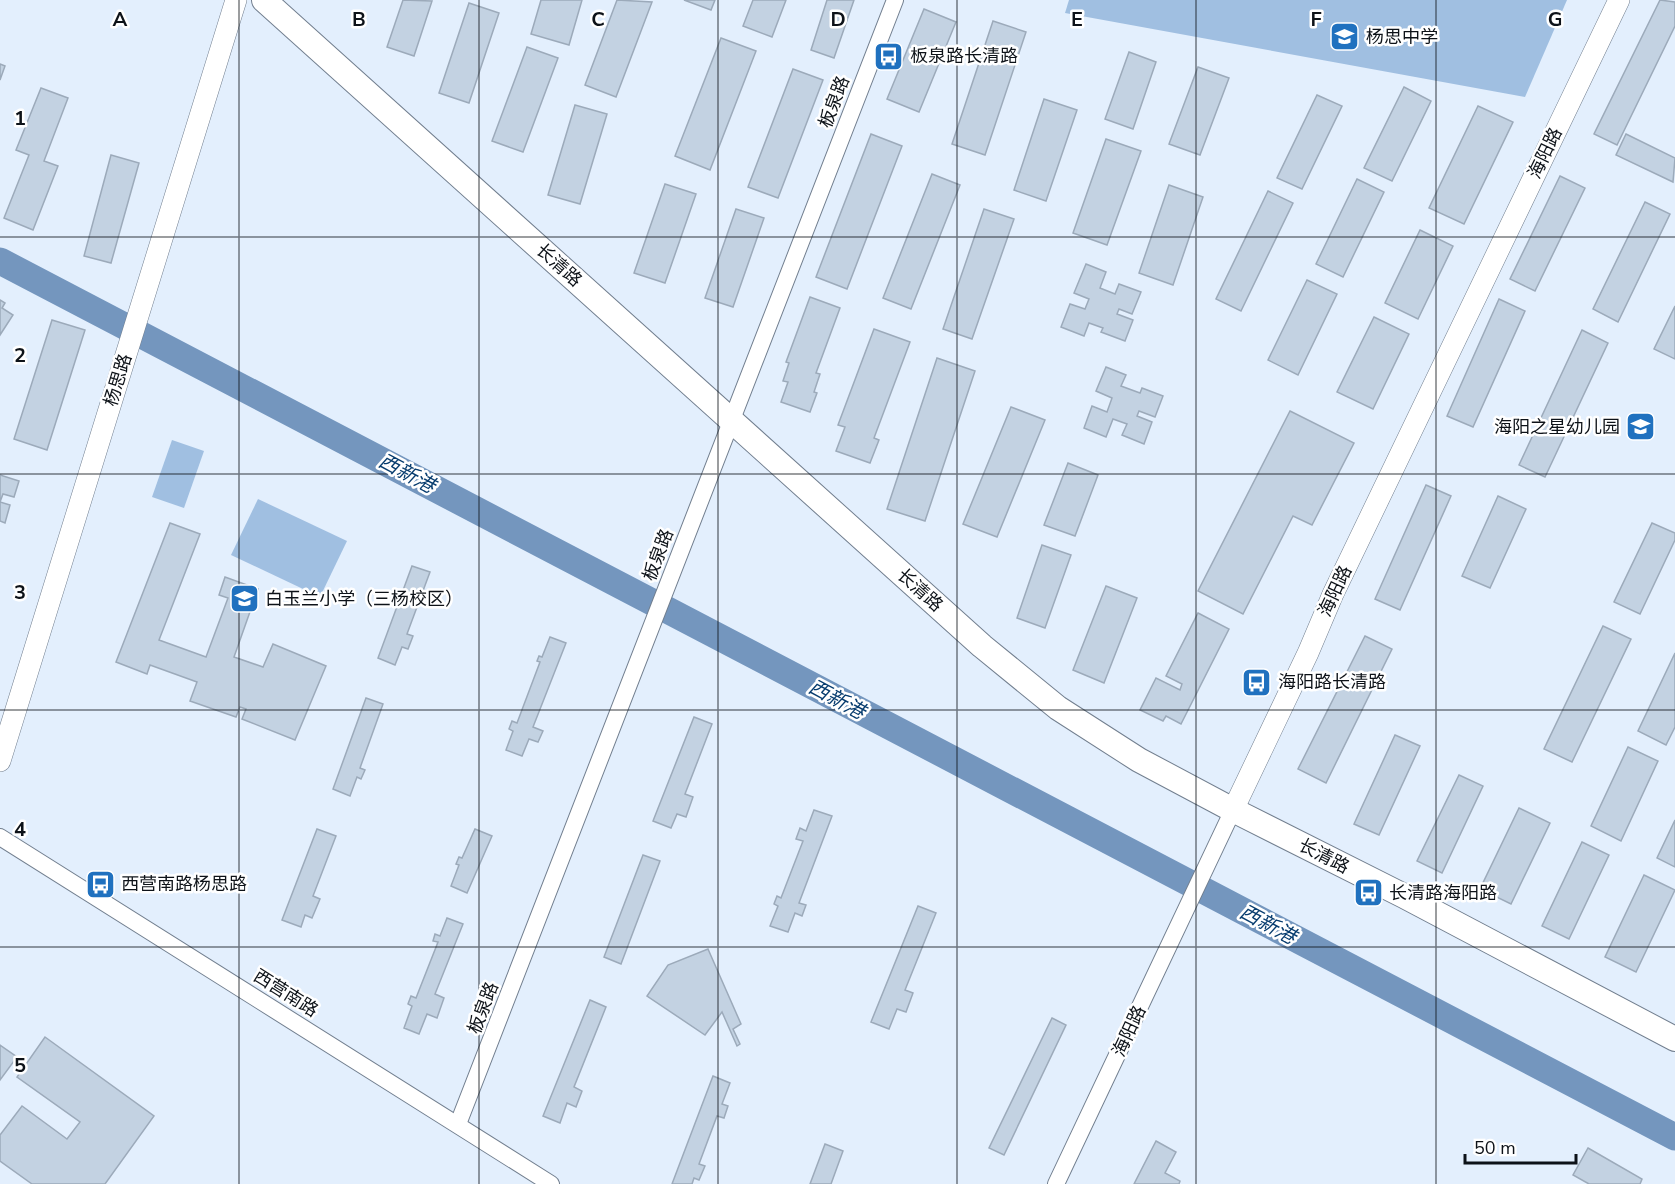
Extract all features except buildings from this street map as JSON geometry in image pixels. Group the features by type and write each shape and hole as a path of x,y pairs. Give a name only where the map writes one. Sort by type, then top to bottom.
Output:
{"main road":[{"name":"长清路","path":"264,0 1019,678 1098,735 1139,760 1675,1039"}],"street":[{"name":"杨思路","path":"0,761 236,0"},
{"name":"板泉路","path":"458,1124 895,0"},
{"name":"海阳路","path":"1056,1184 1308,653 1333,594 1619,0"},
{"name":"西营南路","path":"0,837 551,1184"}],"shaded area":[{"name":"杨思中学","path":"1069,0 1567,0 1525,97 1065,13"},
{"path":"172,440 204,451 184,508 152,497"},
{"path":"258,499 347,541 320,597 231,555"}],"waterway":[{"name":"西新港","path":"0,261 1675,1137"}],"place":[{"name":"杨思中学","path":"1345,37"},
{"name":"板泉路长清路","path":"889,56"},
{"name":"海阳之星幼儿园","path":"1641,427"},
{"name":"白玉兰小学（三杨校区）","path":"244,599"},
{"name":"海阳路长清路","path":"1257,682"},
{"name":"西营南路杨思路","path":"100,884"},
{"name":"长清路海阳路","path":"1368,893"}]}
